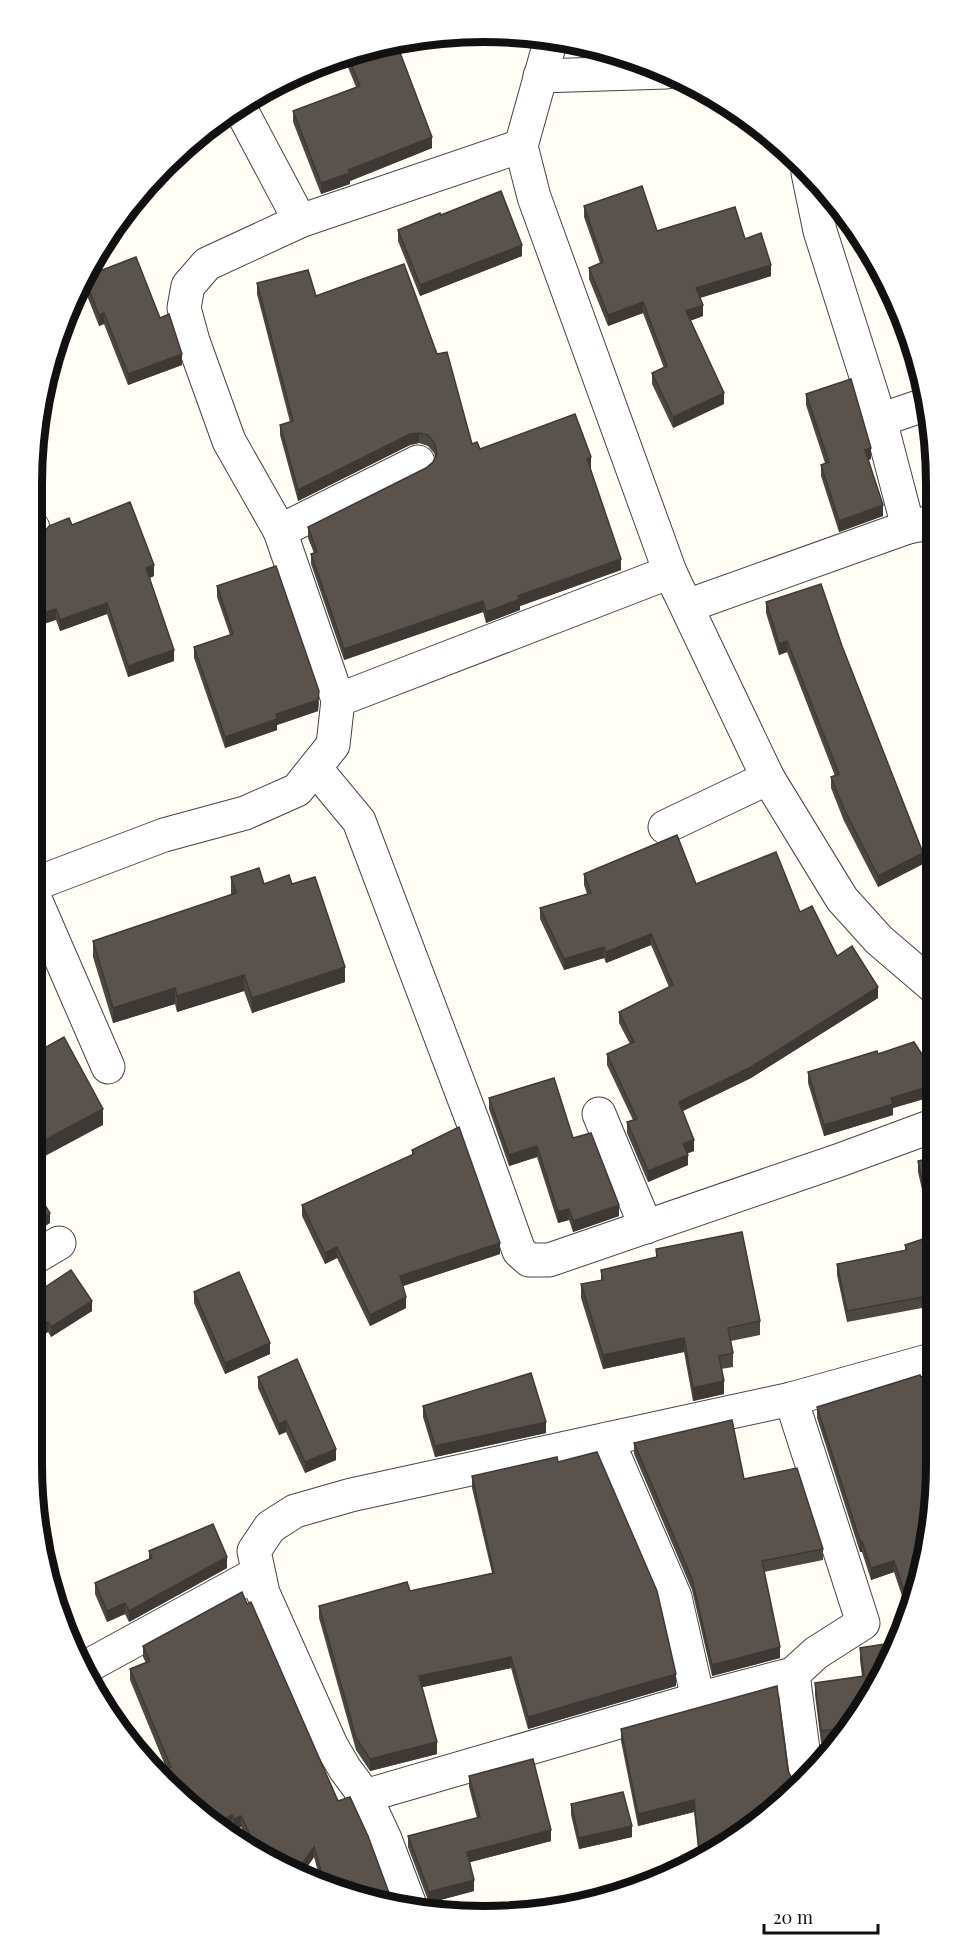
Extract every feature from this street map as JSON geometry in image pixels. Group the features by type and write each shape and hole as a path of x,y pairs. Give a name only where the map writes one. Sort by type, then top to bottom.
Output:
{"street":[{"path":"548,47 521,146 534,197 670,572 768,778 842,899 879,940 926,980"},
{"path":"540,76 645,73"},
{"path":"243,113 300,221"},
{"path":"42,881 164,835 245,813 297,790 333,745 338,700 280,531 229,441 193,341 184,308 188,286 207,264 300,221 521,146"},
{"path":"687,606 921,524 880,420 820,231 810,186"},
{"path":"880,420 919,407"},
{"path":"280,531 418,462"},
{"path":"338,700 670,572"},
{"path":"315,768 359,821 473,1122 519,1251 529,1260 549,1260 926,1128"},
{"path":"665,827 768,778"},
{"path":"42,915 108,1067"},
{"path":"599,1114 646,1227"},
{"path":"408,1899 385,1839 365,1796 331,1745 263,1593 254,1551 270,1527 295,1511 351,1495 791,1399 926,1362"},
{"path":"365,1796 698,1699 794,1674 816,1653 863,1623 791,1399"},
{"path":"608,1439 675,1597 698,1699"},
{"path":"91,1664 258,1573"},
{"path":"794,1674 805,1767"}],"building":[{"path":"399,50 432,137 348,170 350,173 321,183 293,111 360,86 350,63"},
{"path":"642,186 657,231 735,207 745,239 761,233 771,265 696,288 703,305 686,311 724,393 673,417 652,373 667,366 643,302 608,315 589,268 603,262 584,206"},
{"path":"501,191 522,245 420,285 398,230"},
{"path":"136,257 160,318 169,314 182,354 128,374 104,313 99,315 88,288 96,272"},
{"path":"404,264 437,354 447,352 472,444 477,442 480,449 575,414 591,457 587,459 621,559 518,596 520,599 486,612 483,601 344,649 311,554 317,552 308,527 426,468 433,462 437,453 434,442 428,435 410,434 298,490 280,425 293,421 257,283 308,270 316,296"},
{"path":"851,379 871,448 865,450 883,505 839,521 821,465 829,462 806,394"},
{"path":"130,502 154,565 146,568 174,650 128,666 107,603 60,620 56,609 42,614 42,533 49,526 69,518 72,525"},
{"path":"276,566 319,691 318,700 276,714 277,719 225,737 194,647 233,634 217,586"},
{"path":"821,584 842,646 923,853 878,876 844,809 831,777 839,774 787,641 779,644 766,602"},
{"path":"677,835 696,884 776,852 800,912 812,906 837,956 852,946 878,987 751,1067 679,1102 694,1140 683,1144 688,1155 648,1171 627,1122 637,1119 607,1054 634,1042 619,1012 673,985 651,934 606,952 604,947 564,959 540,908 591,893 584,874"},
{"path":"259,868 264,884 289,875 292,884 315,877 345,967 252,998 244,975 177,996 175,988 113,1008 93,941 236,893 231,877"},
{"path":"64,1037 103,1109 42,1142 42,1049"},
{"path":"914,1042 926,1061 926,1087 891,1098 893,1104 824,1125 808,1072 877,1051 878,1054"},
{"path":"554,1078 573,1138 591,1133 619,1205 573,1221 569,1209 558,1212 537,1146 509,1155 489,1098"},
{"path":"459,1127 500,1243 400,1276 406,1297 370,1315 337,1247 325,1253 302,1205 414,1154 412,1150"},
{"path":"926,1159 926,1196 918,1161"},
{"path":"42,1201 50,1213 42,1219"},
{"path":"742,1232 760,1321 728,1328 733,1353 719,1356 724,1381 693,1388 684,1338 603,1355 581,1284 603,1280 601,1270 657,1257 656,1249"},
{"path":"926,1238 926,1308 922,1297 847,1311 837,1264 907,1250 905,1245"},
{"path":"71,1270 92,1301 51,1327 48,1322 42,1325 42,1289"},
{"path":"239,1272 270,1343 225,1363 194,1292"},
{"path":"297,1359 336,1449 305,1462 286,1421 279,1424 258,1377"},
{"path":"531,1373 546,1422 435,1446 423,1406"},
{"path":"920,1375 921,1377 926,1376 925,1493 918,1550 909,1586 903,1588 894,1561 871,1568 862,1541 860,1541 817,1407"},
{"path":"732,1420 744,1479 797,1468 823,1549 762,1561 780,1647 712,1665 692,1579 634,1443"},
{"path":"597,1452 657,1591 676,1674 528,1717 511,1657 419,1676 437,1742 370,1759 356,1738 319,1606 407,1582 410,1591 494,1573 472,1476 557,1457 558,1462"},
{"path":"213,1524 227,1557 129,1611 125,1603 107,1611 95,1583 152,1558 149,1551"},
{"path":"242,1592 247,1604 251,1602 338,1801 350,1797 368,1836 390,1896 342,1883 322,1875 314,1847 301,1865 263,1847 253,1841 241,1816 234,1819 232,1815 222,1820 171,1777 165,1770 171,1767 130,1669 150,1661 143,1646"},
{"path":"887,1644 867,1685 838,1729 821,1731 815,1683 864,1676 860,1648"},
{"path":"777,1686 788,1771 793,1780 753,1815 699,1850 694,1800 638,1814 621,1729"},
{"path":"533,1759 551,1830 467,1852 474,1880 429,1892 408,1836 480,1817 469,1776"},
{"path":"623,1792 632,1826 579,1838 571,1804"}]}
